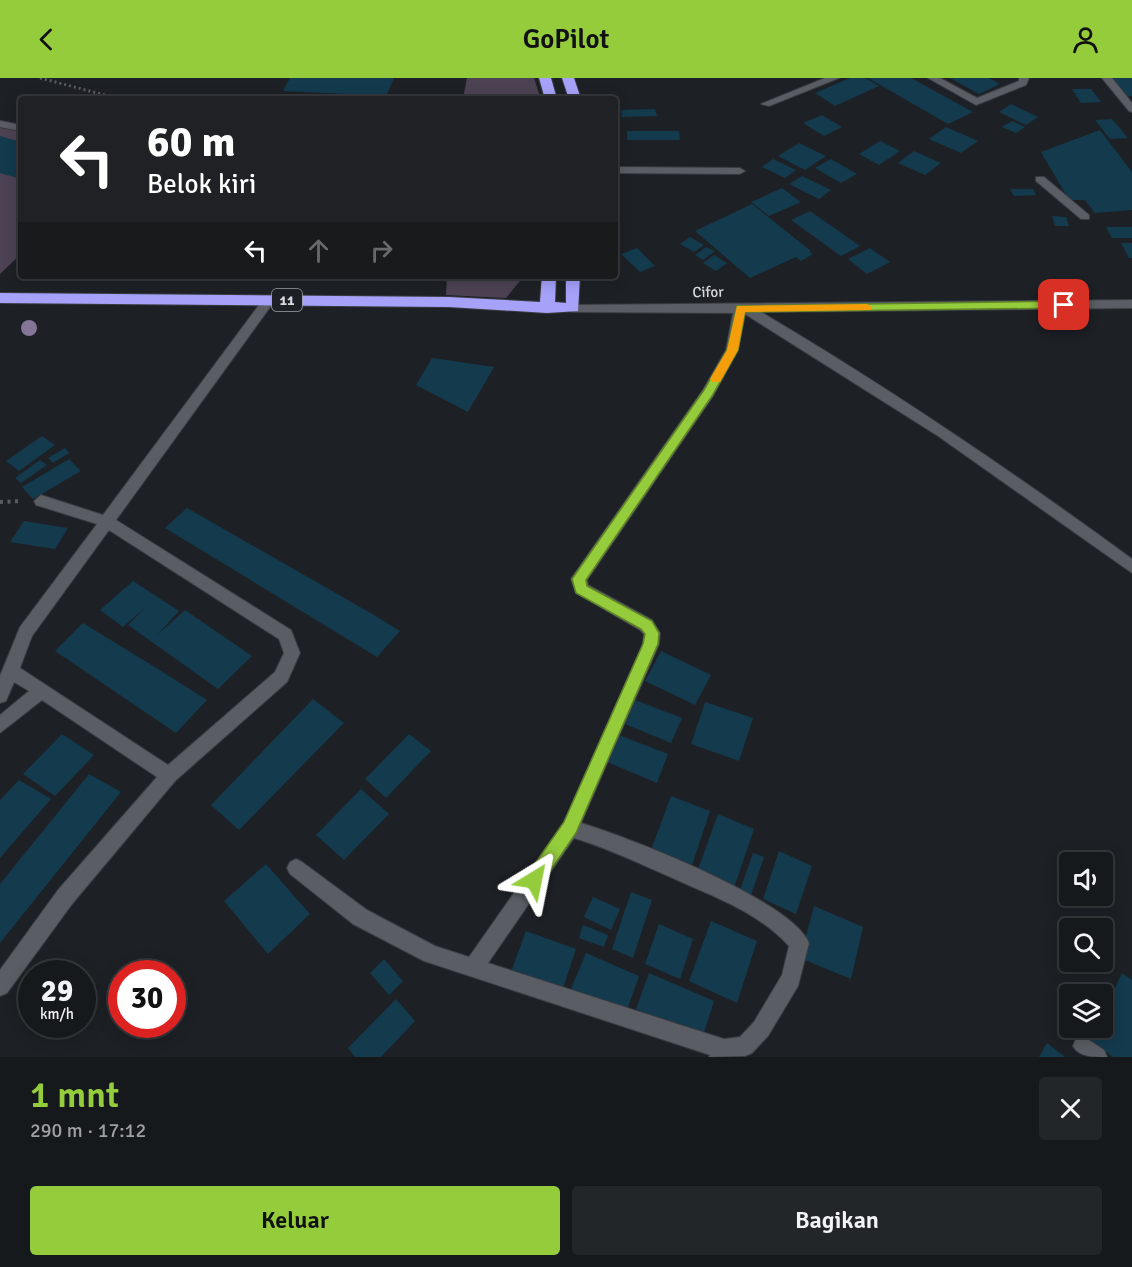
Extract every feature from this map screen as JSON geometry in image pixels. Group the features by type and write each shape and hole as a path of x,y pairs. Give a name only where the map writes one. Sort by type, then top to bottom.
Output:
{"highway":[{"path":"545,78 550,96"},
{"path":"568,78 574,96"},
{"path":"547,308 549,279"},
{"path":"573,279 573,308"},
{"name":"11","path":"0,298 448,302 573,308"}],"street":[{"path":"766,104 834,78"},
{"path":"933,78 976,102 1023,83 1024,78"},
{"path":"1107,78 1132,109"},
{"path":"0,124 18,127"},
{"path":"618,170 740,171"},
{"path":"1040,179 1085,217"},
{"path":"0,696 26,632 269,300"},
{"name":"Cifor","path":"573,308 743,309 1132,304"},
{"path":"474,967 570,828 651,644 652,633 646,625 581,589 579,579 708,393 732,350 743,309 830,359 952,438 1053,508 1132,567"},
{"path":"0,986 65,897 169,775 281,676 292,653 285,635 107,522 41,501"},
{"path":"10,670 169,775"},
{"path":"0,725 43,690"},
{"path":"296,868 345,906 382,930 430,954 474,967 722,1053 745,1046 761,1029 791,979 799,943 790,932 746,901 612,841 570,828"}],"path":[{"path":"40,78 109,96"}],"shaded area":[{"path":"467,78 534,78 540,96 464,96"},
{"path":"0,120 18,123 18,257 0,274"},
{"path":"447,279 522,279 506,298 446,295"}],"building":[{"path":"290,78 394,78 386,96 283,91"},
{"path":"850,78 865,78 879,86 835,106 815,93"},
{"path":"868,78 911,78 973,112 948,124"},
{"path":"950,78 989,78 1000,84 979,94"},
{"path":"1111,78 1132,78 1132,96 1125,97"},
{"path":"1072,89 1091,89 1101,102 1081,103"},
{"path":"205,94 364,96 204,96"},
{"path":"1011,104 1038,117 1026,125 999,112"},
{"path":"655,109 657,116 622,117 621,110"},
{"path":"822,115 842,127 824,136 803,123"},
{"path":"1112,119 1128,138 1110,139 1095,120"},
{"path":"1012,121 1025,127 1016,133 1002,127"},
{"path":"946,127 978,141 961,153 929,139"},
{"path":"1100,130 1132,172 1132,210 1095,213 1085,200 1069,200 1041,152"},
{"path":"627,131 679,131 680,140 627,140"},
{"path":"0,136 18,141 18,178 0,173"},
{"path":"880,141 900,151 879,165 859,154"},
{"path":"799,143 826,156 805,170 778,156"},
{"path":"914,151 941,163 925,175 898,163"},
{"path":"773,159 796,170 785,178 762,167"},
{"path":"831,159 857,174 841,183 815,168"},
{"path":"802,176 831,190 819,199 789,184"},
{"path":"782,188 801,202 769,216 751,202"},
{"path":"1010,189 1033,189 1036,195 1014,196"},
{"path":"752,204 813,254 801,261 796,257 750,278 695,231"},
{"path":"810,211 860,246 841,256 791,220"},
{"path":"1052,216 1066,217 1069,226 1055,226"},
{"path":"1106,227 1132,227 1132,238 1112,238"},
{"path":"690,237 704,245 694,252 680,244"},
{"path":"1121,243 1132,243 1132,258 1129,258"},
{"path":"706,247 715,251 703,260 695,255"},
{"path":"637,248 655,266 640,272 621,254"},
{"path":"870,248 890,262 867,274 848,259"},
{"path":"714,255 727,263 716,271 703,263"},
{"path":"432,358 494,367 468,412 416,385"},
{"path":"42,436 55,445 19,471 6,461"},
{"path":"65,448 69,453 53,463 48,458"},
{"path":"69,459 81,471 33,499 22,487"},
{"path":"40,460 47,465 21,483 15,478"},
{"path":"187,508 400,631 377,657 165,528"},
{"path":"24,521 68,528 55,549 10,542"},
{"path":"133,581 179,611 157,635 185,610 252,656 218,689 128,625 147,606 123,627 100,610"},
{"path":"83,623 207,700 176,733 55,651"},
{"path":"661,651 711,675 695,705 645,681"},
{"path":"313,699 344,723 239,830 211,805"},
{"path":"635,700 682,718 671,743 625,724"},
{"path":"705,702 753,718 739,761 691,744"},
{"path":"62,734 94,755 55,796 23,774"},
{"path":"409,734 431,751 386,798 365,779"},
{"path":"619,735 668,754 657,783 607,762"},
{"path":"89,774 121,792 0,943 0,884"},
{"path":"19,780 51,799 0,858 0,800"},
{"path":"361,789 389,814 344,860 316,835"},
{"path":"671,796 710,811 692,865 651,850"},
{"path":"718,814 754,829 734,888 697,872"},
{"path":"779,851 812,866 796,914 763,899"},
{"path":"753,853 764,857 751,895 740,890"},
{"path":"266,864 310,914 268,954 224,901"},
{"path":"631,892 652,900 633,958 612,949"},
{"path":"593,897 620,909 611,930 584,917"},
{"path":"814,906 863,927 851,979 800,958"},
{"path":"711,921 757,941 737,1003 689,981"},
{"path":"659,924 693,939 680,979 645,964"},
{"path":"583,925 608,935 604,947 579,938"},
{"path":"526,931 576,949 562,991 511,972"},
{"path":"586,953 639,976 626,1013 571,989"},
{"path":"384,959 403,981 389,995 370,973"},
{"path":"649,973 714,1001 702,1039 636,1009"},
{"path":"1122,973 1132,980 1132,1057 1113,1057 1091,1041 1092,1038 1113,1038 1113,992"},
{"path":"396,999 415,1021 381,1057 355,1057 348,1048"},
{"path":"1047,1043 1065,1057 1039,1057"}],"slow traffic":[{"path":"716,379 732,350 740,309 867,307"}],"route":[{"path":"534,880 570,828 651,644 652,633 646,625 581,589 579,579 708,393 732,350 740,309 1064,305"}]}
